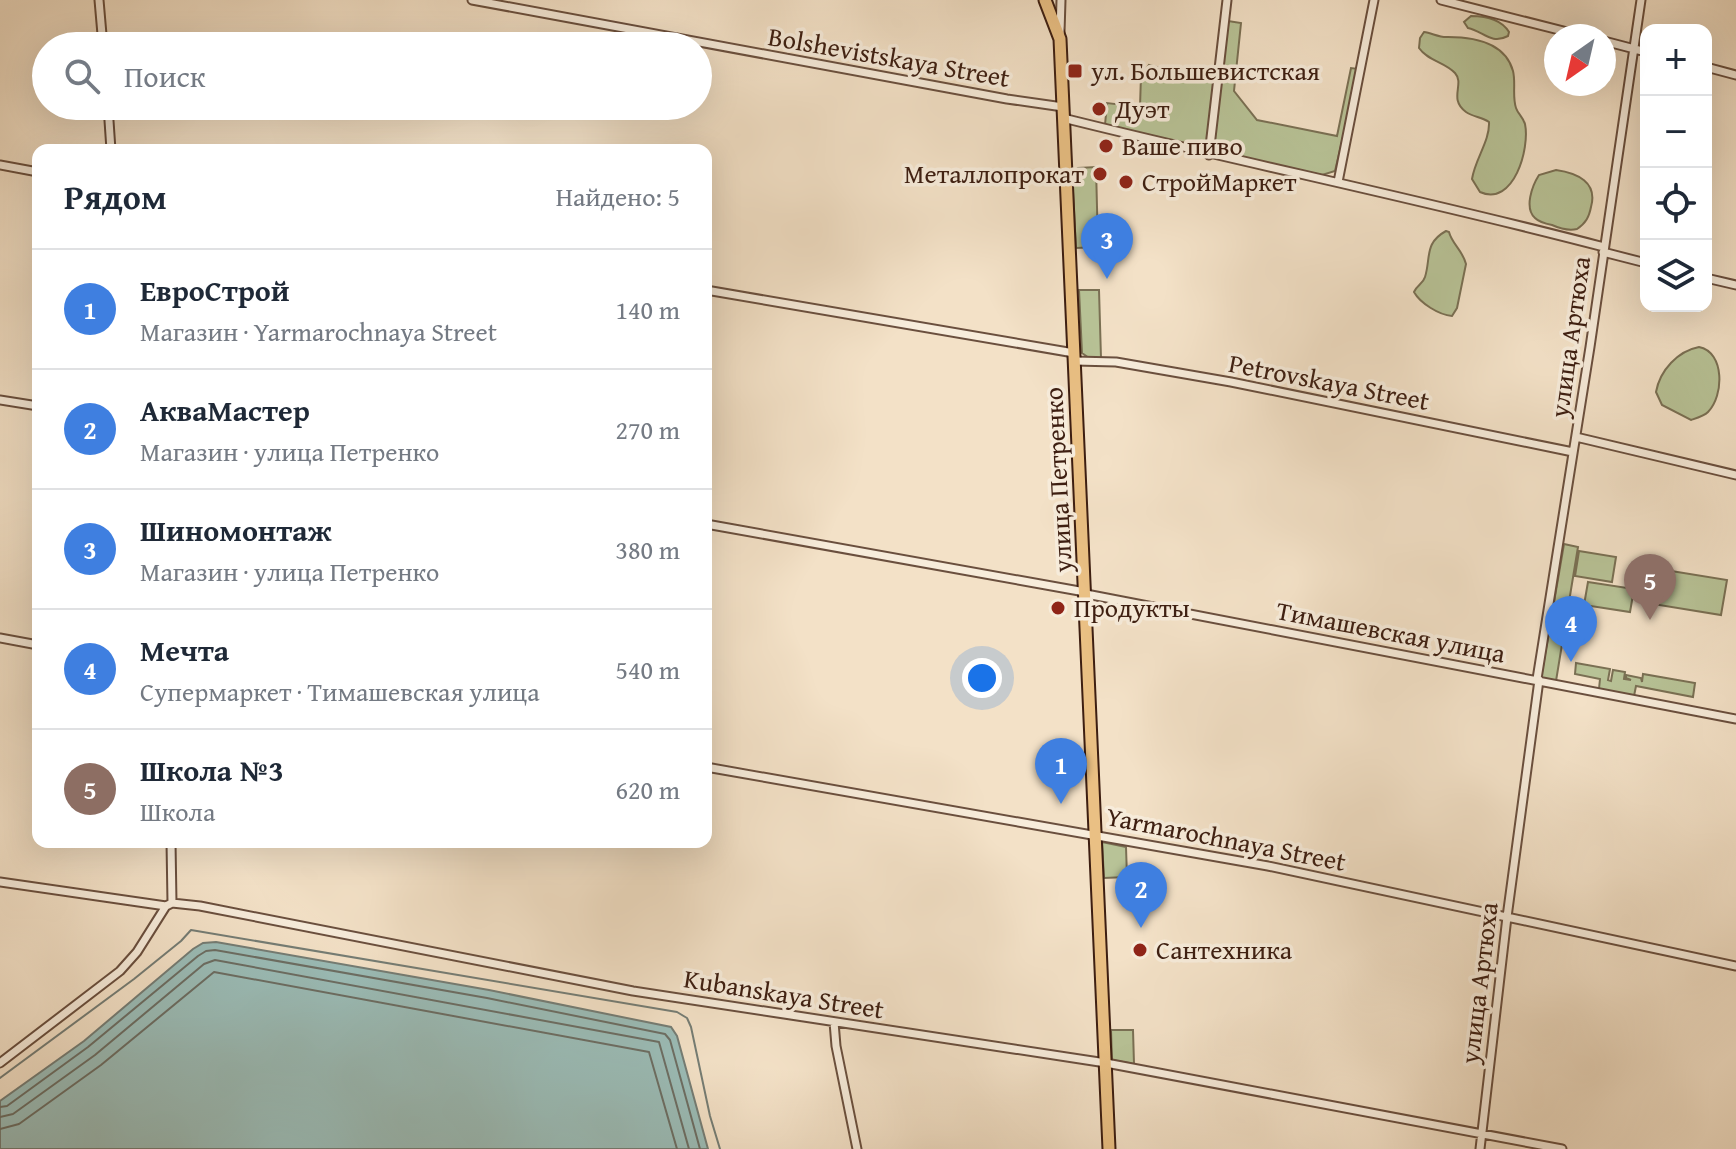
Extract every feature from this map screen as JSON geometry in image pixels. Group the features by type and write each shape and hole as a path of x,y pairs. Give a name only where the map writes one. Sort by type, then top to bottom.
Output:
{"main road":[{"path":"1045,0 1060,39"},
{"name":"улица Петренко","path":"1060,39 1109,1149"}],"street":[{"path":"99,0 102,32"},
{"name":"Bolshevistskaya Street","path":"472,0 645,32"},
{"name":"улица Петренко","path":"1060,39 1061,0"},
{"path":"1209,155 1227,0"},
{"path":"1338,182 1374,0"},
{"path":"1441,0 1544,26"},
{"name":"улица Артюха","path":"1480,1149 1538,680 1641,0"},
{"name":"Bolshevistskaya Street","path":"712,44 1007,99 1209,155 1338,182 1640,261"},
{"path":"1616,44 1640,50"},
{"path":"1712,69 1736,75"},
{"path":"109,120 111,144"},
{"path":"0,165 32,171"},
{"path":"1712,279 1736,285"},
{"name":"Petrovskaya Street","path":"712,291 1231,382 1573,452"},
{"path":"0,400 32,405"},
{"path":"1576,437 1736,475"},
{"name":"Тимашевская улица","path":"712,525 1086,593 1736,719"},
{"path":"0,638 32,644"},
{"name":"Yarmarochnaya Street","path":"712,768 1095,834 1348,882 1736,966"},
{"path":"0,1063 120,971 137,952 169,905 171,848"},
{"name":"Kubanskaya Street","path":"0,882 169,905 200,906 633,991 1106,1063 1562,1149"},
{"path":"834,1022 857,1149"}],"green space":[{"path":"1471,16 1497,21 1509,32 1508,36 1492,38 1468,28 1464,22"},
{"path":"1228,21 1241,23 1234,91 1257,120 1337,136 1351,68 1359,69 1335,171 1322,175 1213,152"},
{"path":"1424,32 1487,43 1496,47 1509,61 1514,76 1515,103 1525,124 1526,134 1517,173 1502,191 1492,194 1480,192 1472,179 1489,122 1461,107 1457,97 1458,77 1419,48"},
{"path":"1149,65 1215,82 1207,151 1105,125 1107,103 1140,107 1141,75"},
{"path":"1096,167 1098,247 1076,248 1072,173 1078,168"},
{"path":"1556,170 1578,176 1589,185 1592,198 1589,214 1577,229 1543,223 1530,209 1530,197 1539,175"},
{"path":"1446,231 1466,264 1457,308 1452,316 1430,308 1414,292 1425,277 1431,246"},
{"path":"1079,290 1099,290 1101,358 1089,358 1082,353"},
{"path":"1699,347 1714,357 1719,386 1708,412 1691,420 1662,405 1656,392 1661,376 1671,363"},
{"path":"1564,544 1578,547 1556,681 1541,678"},
{"path":"1579,551 1616,557 1612,582 1575,576"},
{"path":"1659,569 1727,580 1721,615 1653,604"},
{"path":"1588,582 1634,589 1630,612 1584,605"},
{"path":"1576,663 1610,669 1608,680 1611,681 1613,670 1625,672 1624,679 1631,680 1626,675 1641,678 1642,682 1643,674 1695,683 1693,697 1636,686 1634,696 1599,689 1600,679 1575,674"},
{"path":"1102,842 1126,847 1127,877 1104,878"},
{"path":"1111,1030 1133,1030 1134,1064 1112,1060"}],"water":[{"path":"216,942 489,990 671,1027 677,1036 708,1149 0,1149 0,1101 84,1041 193,949 203,943"}],"waterway":[{"path":"0,1078 134,979 191,930 677,1012 687,1018 691,1027 720,1149"}],"place":[{"name":"ул. Большевистская","path":"1075,71"},
{"name":"Дуэт","path":"1099,109"},
{"name":"Ваше пиво","path":"1106,146"},
{"name":"Металлопрокат","path":"1100,174"},
{"name":"СтройМаркет","path":"1126,182"},
{"name":"Шиномонтаж","path":"1107,279"},
{"name":"Продукты","path":"1058,608"},
{"name":"Школа №3","path":"1650,620"},
{"name":"Мечта","path":"1571,662"},
{"name":"ЕвроСтрой","path":"1061,804"},
{"name":"АкваМастер","path":"1141,928"},
{"name":"Сантехника","path":"1140,950"}]}
